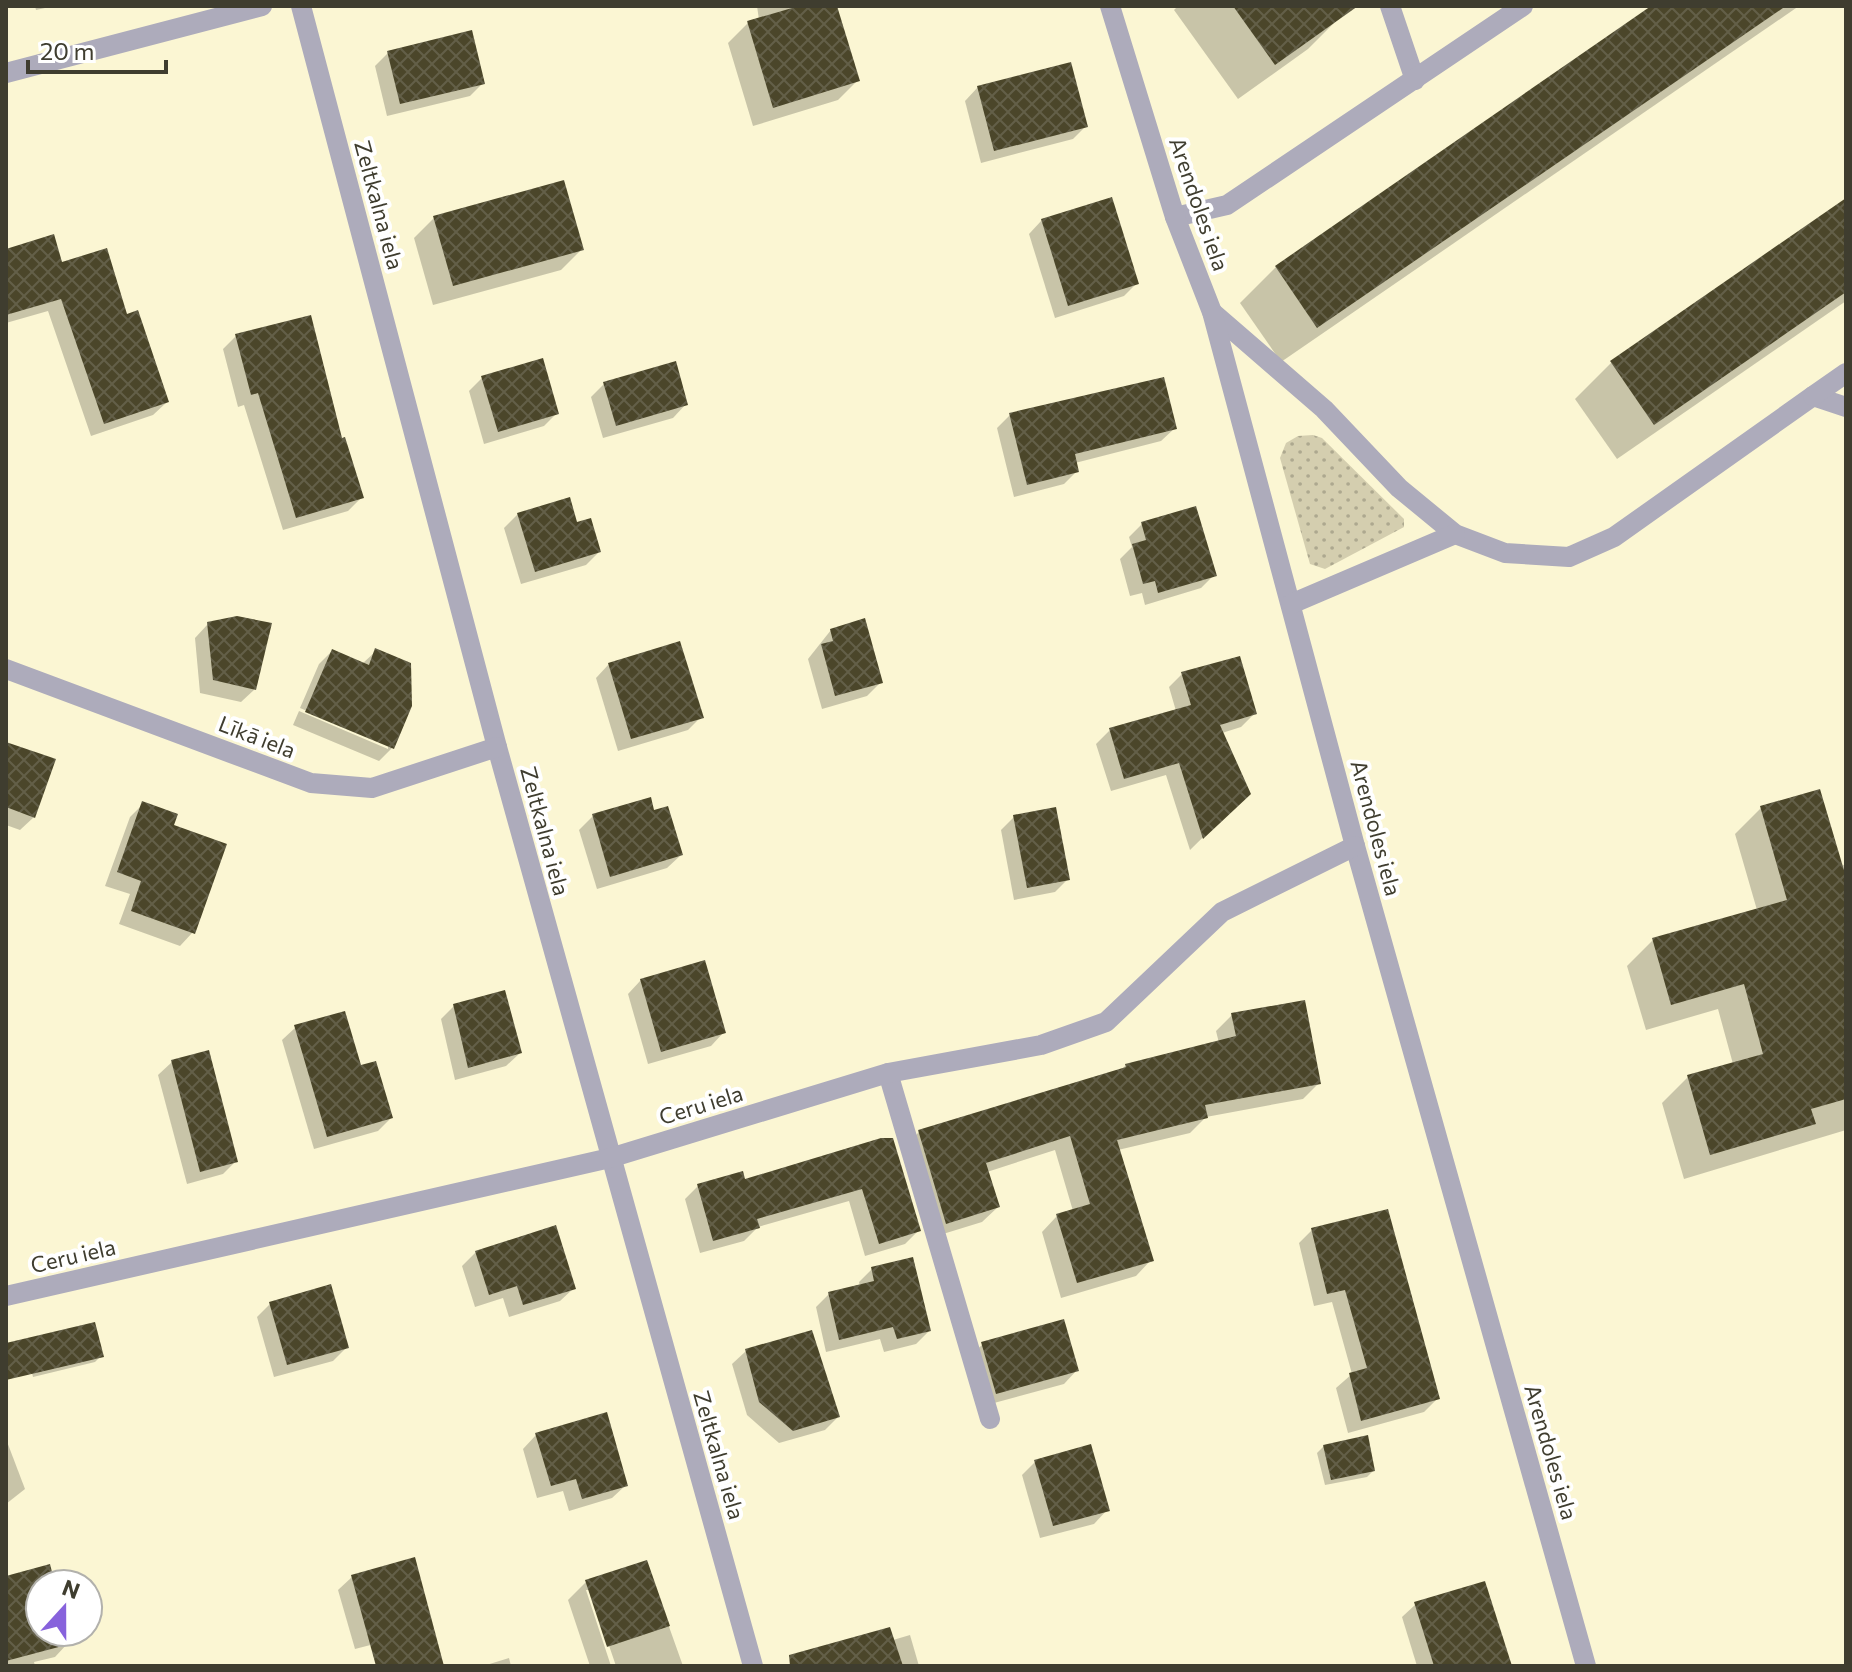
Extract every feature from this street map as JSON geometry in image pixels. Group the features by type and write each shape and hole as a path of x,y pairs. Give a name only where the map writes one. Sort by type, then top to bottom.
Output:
{"street":[{"path":"6,73 262,6"},
{"name":"Zeltkalna iela","path":"301,6 497,747 753,1666"},
{"name":"Arendoles iela","path":"1110,6 1175,217 1212,312 1355,846 1586,1666"},
{"path":"1390,6 1415,80"},
{"path":"1175,217 1227,205 1523,6"},
{"path":"1212,312 1324,409 1399,488 1455,534 1505,553 1569,557 1614,537 1846,373"},
{"path":"1813,396 1846,407"},
{"path":"1291,604 1455,534"},
{"name":"Līkā iela","path":"6,669 311,783 372,788 497,747"},
{"name":"Ceru iela","path":"6,1296 610,1158 888,1073 1041,1045 1106,1022 1222,912 1355,846"},
{"path":"888,1073 990,1419"}],"shaded area":[{"path":"1298,436 1322,438 1404,519 1404,527 1325,569 1310,564 1280,458 1286,443"}],"building":[{"path":"799,6 837,6 860,81 773,108 747,21"},
{"path":"1233,6 1358,6 1275,65"},
{"path":"1651,6 1786,6 1317,328 1275,266"},
{"path":"472,30 485,84 400,104 387,51"},
{"path":"1071,62 1088,127 994,151 977,86"},
{"path":"564,180 584,250 453,286 433,216"},
{"path":"1112,197 1139,284 1068,306 1041,219"},
{"path":"1846,198 1846,292 1654,425 1610,361"},
{"path":"54,234 62,262 107,248 127,314 138,310 169,402 104,424 61,299 6,315 6,249"},
{"path":"311,315 342,438 345,437 364,498 296,518 258,393 251,395 235,334"},
{"path":"543,358 559,414 498,432 481,376"},
{"path":"676,361 688,405 616,426 603,382"},
{"path":"1164,377 1177,429 1075,454 1079,472 1027,485 1009,413"},
{"path":"570,497 577,522 591,518 601,552 535,572 517,513"},
{"path":"1196,506 1217,576 1158,593 1155,581 1143,584 1132,544 1146,540 1141,522"},
{"path":"237,616 272,623 256,690 213,680 207,622"},
{"path":"865,618 883,683 835,696 821,644 833,641 830,629"},
{"path":"680,641 704,718 631,739 608,663"},
{"path":"375,648 411,663 412,706 394,749 305,712 332,649 369,665"},
{"path":"1240,656 1257,714 1220,725 1251,794 1203,839 1179,763 1124,779 1109,728 1191,705 1181,672"},
{"path":"6,742 56,759 35,818 6,807"},
{"path":"1820,789 1846,877 1846,1099 1811,1109 1816,1124 1710,1155 1687,1075 1763,1054 1744,984 1671,1005 1652,938 1787,900 1760,806"},
{"path":"651,797 654,810 668,806 683,855 610,877 592,814"},
{"path":"142,801 178,814 174,825 227,844 195,934 131,911 141,881 117,872"},
{"path":"1056,807 1070,880 1027,888 1013,815"},
{"path":"705,960 726,1033 661,1052 640,979"},
{"path":"505,990 522,1053 468,1068 453,1004"},
{"path":"1305,1000 1321,1084 1205,1105 1208,1118 1117,1140 1154,1261 1077,1283 1056,1214 1090,1204 1070,1136 986,1163 1000,1207 946,1224 918,1130 1126,1067 1125,1064 1236,1036 1231,1013"},
{"path":"345,1011 361,1065 376,1061 393,1118 327,1137 294,1025"},
{"path":"209,1050 238,1162 200,1172 171,1060"},
{"path":"881,1138 893,1138 921,1231 879,1244 862,1189 757,1219 760,1228 713,1241 697,1184 743,1171 745,1179"},
{"path":"1388,1209 1440,1399 1361,1421 1349,1373 1367,1368 1345,1290 1327,1294 1311,1228"},
{"path":"556,1225 576,1289 523,1305 517,1286 489,1295 475,1251"},
{"path":"913,1257 931,1331 897,1339 893,1327 839,1340 828,1292 874,1281 871,1267"},
{"path":"331,1284 349,1348 287,1365 269,1302"},
{"path":"1064,1319 1079,1371 996,1394 981,1342"},
{"path":"95,1322 104,1357 6,1380 6,1343"},
{"path":"812,1330 840,1417 793,1431 759,1402 745,1349"},
{"path":"607,1412 628,1486 582,1499 576,1479 551,1486 535,1433"},
{"path":"1368,1435 1375,1471 1331,1480 1323,1445"},
{"path":"1091,1444 1110,1511 1053,1526 1034,1460"},
{"path":"415,1557 444,1666 376,1666 351,1575"},
{"path":"647,1560 670,1626 607,1647 585,1580"},
{"path":"24,1571 24,1648 55,1648 6,1661 6,1576"},
{"path":"1485,1581 1512,1666 1434,1666 1414,1602"},
{"path":"890,1627 903,1666 790,1666 789,1655"}]}
